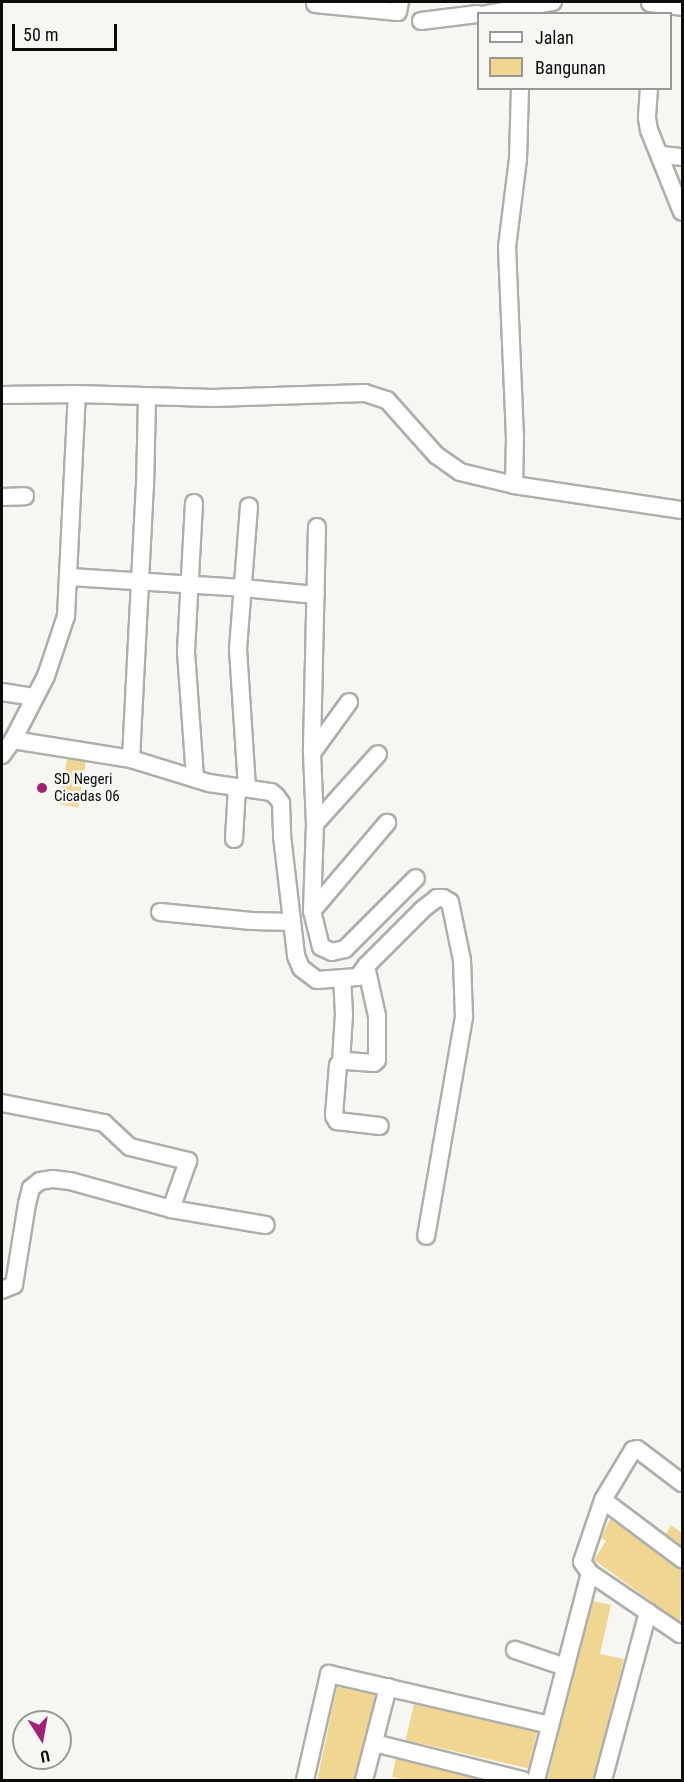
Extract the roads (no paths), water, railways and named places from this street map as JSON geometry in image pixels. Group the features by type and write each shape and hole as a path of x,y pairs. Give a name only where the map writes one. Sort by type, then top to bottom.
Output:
{"street":[{"path":"315,4 399,12 400,2"},
{"path":"497,12 553,2"},
{"path":"650,6 682,7"},
{"path":"422,21 477,14"},
{"path":"514,485 515,438 507,247 518,159 520,90"},
{"path":"649,90 647,118 682,212"},
{"path":"662,155 682,157"},
{"path":"2,395 77,394 213,398 365,393 387,400 449,466 487,480 682,510"},
{"path":"2,755 13,741 35,697 53,658 64,625 70,577 77,394"},
{"path":"131,759 135,644 141,582 147,397"},
{"path":"2,497 25,496"},
{"path":"194,503 186,652 195,779"},
{"path":"234,839 242,787 238,649 249,506"},
{"path":"317,527 312,753 315,824 312,911 317,941 321,947 332,952 345,949 416,878"},
{"path":"70,577 316,595"},
{"path":"2,692 35,697"},
{"path":"312,753 349,702"},
{"path":"13,741 131,759 159,765 195,779 271,792 281,803 294,943 301,968 317,980 342,980 358,977 366,966 437,898 450,902 462,960 464,1017 426,1236"},
{"path":"315,824 378,754"},
{"path":"312,911 387,823"},
{"path":"160,912 252,921 292,922"},
{"path":"340,1062 374,1063 377,1060 377,1016 366,966"},
{"path":"342,980 344,1014 334,1119 380,1126"},
{"path":"2,1103 104,1123 130,1147 188,1161 171,1209"},
{"path":"2,1290 14,1285 27,1204 32,1188 40,1181 53,1179 70,1181 171,1209 266,1225"},
{"path":"682,1483 637,1449 633,1449 603,1500 582,1562 590,1573 682,1634"},
{"path":"603,1500 682,1559"},
{"path":"536,1780 590,1573"},
{"path":"603,1780 648,1612"},
{"path":"514,1650 565,1667"},
{"path":"305,1780 327,1675 550,1725"},
{"path":"364,1780 388,1687"},
{"path":"374,1743 522,1780"}],"place":[{"name":"SD Negeri Cicadas 06","path":"42,788"}]}
